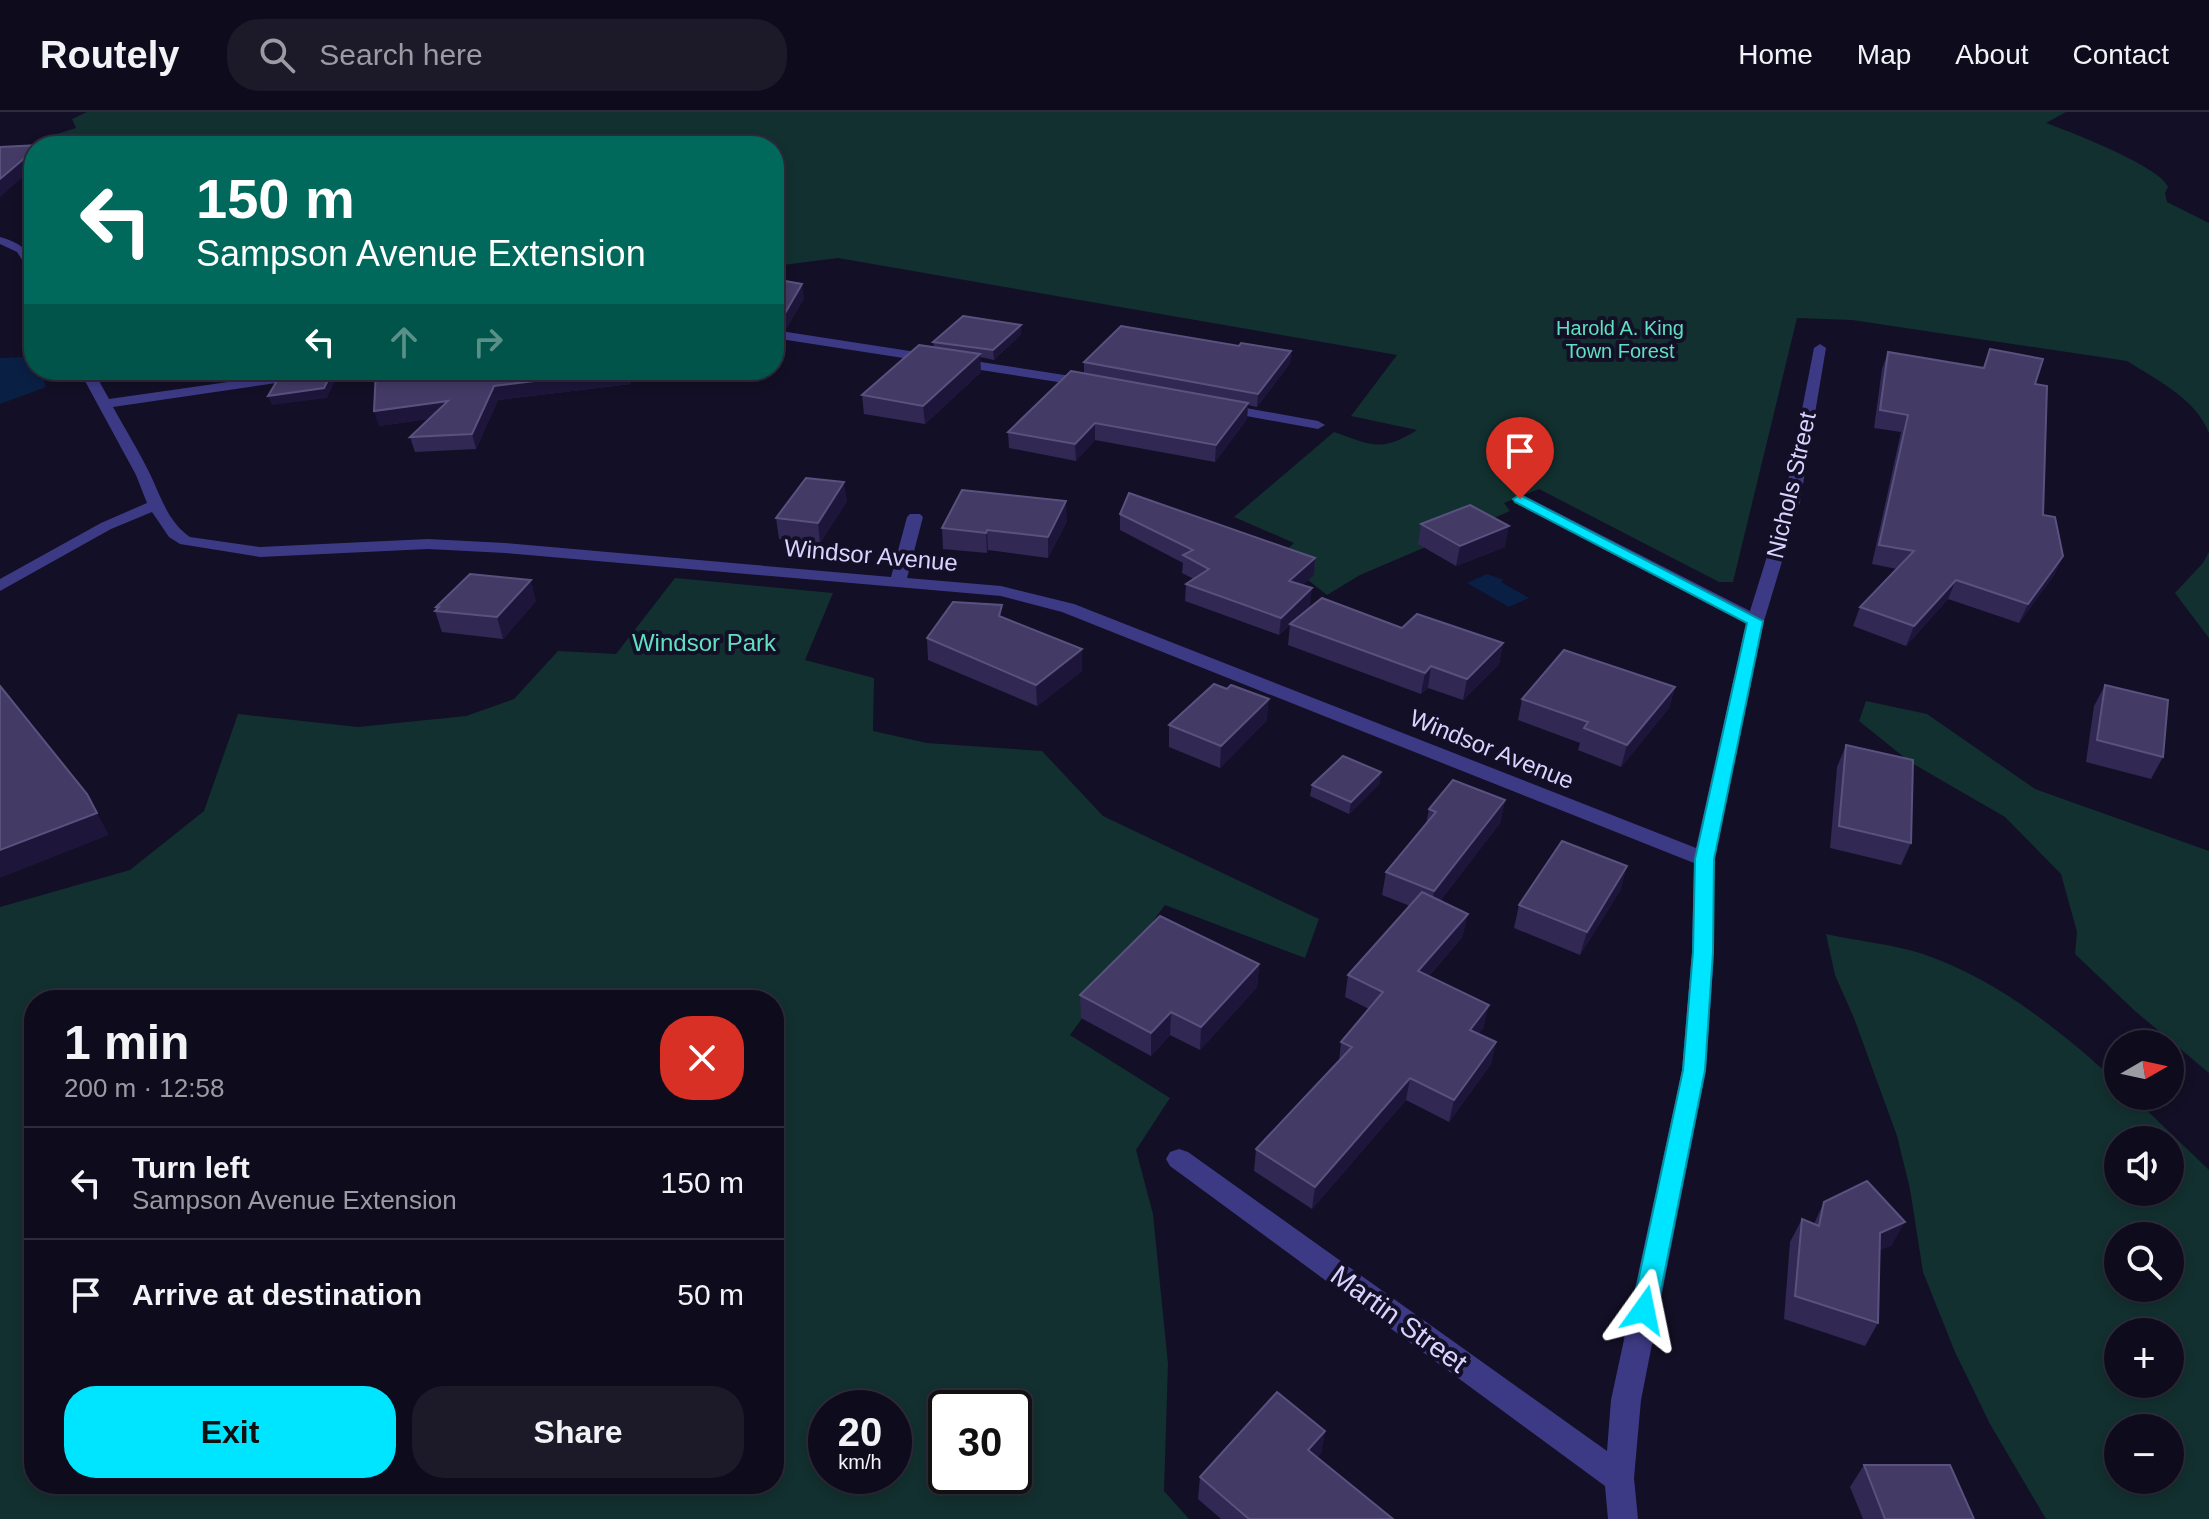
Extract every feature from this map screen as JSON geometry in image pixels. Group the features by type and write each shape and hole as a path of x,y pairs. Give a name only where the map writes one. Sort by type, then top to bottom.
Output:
{"street":[{"path":"0,240 24,255"},
{"path":"784,336 1103,386"},
{"name":"Nichols Street","path":"1623,1519 1619,1478 1626,1400 1694,1070 1703,952 1704,859 1755,621 1792,502 1820,348"},
{"name":"Windsor Avenue","path":"91,380 143,475 155,505 175,534 186,541 233,550 459,545 1001,591 1068,608 1704,859"},
{"path":"104,404 269,380"},
{"path":"1211,405 1318,425"},
{"path":"1520,499 1755,621"},
{"path":"0,586 106,526 155,505"},
{"path":"898,581 915,517"},
{"name":"Martin Street","path":"1179,1159 1619,1478"}],"green space":[{"name":"Harold A. King Town Forest","path":"87,112 2066,112 2046,123 2113,150 2149,170 2168,187 2165,193 2167,202 2209,223 2209,433 2185,400 2127,361 1852,320 1797,318 1733,582 1719,582 1539,489 1504,503 1510,511 1360,575 1327,595 1279,557 1294,543 1234,517 1334,432 1384,444 1417,430 1351,416 1397,355 838,258 784,265 784,136 50,136 76,128 72,119"},
{"path":"2209,552 2209,638 2175,593 2203,563"},
{"name":"Windsor Park","path":"675,578 833,593 805,660 874,678 873,731 927,743 1042,751 1103,816 1319,919 1305,958 1165,905 1070,1035 1170,1098 1136,1150 1153,1214 1168,1364 1164,1491 1189,1519 0,1519 0,907 130,870 204,811 238,714 358,727 466,716 514,699 558,651 616,654"},
{"path":"1866,701 1927,714 2035,789 2209,851 2209,1073 2184,1052 2184,1030 2158,1030 2075,954 2077,932 2061,874 2005,817 1910,762 1859,721"},
{"path":"1826,934 1923,954 1977,977 2027,1008 2104,1071 2104,1110 2147,1110 2163,1126 2104,1126 2104,1206 2184,1206 2184,1146 2209,1170 2209,1519 2046,1519 1990,1424 1955,1352 1923,1272 1910,1189 1897,1136 1835,975"}],"water":[{"path":"24,357 24,380 44,380 46,387 0,404 0,358"},
{"path":"1487,574 1504,580 1501,582 1529,598 1509,607 1467,583"}],"building":[{"path":"24,146 24,159 0,179 0,147"},
{"path":"784,281 802,284 784,315"},
{"path":"963,316 1021,325 993,350 933,342"},
{"path":"1121,326 1239,346 1241,343 1291,351 1258,394 1084,362"},
{"path":"919,345 980,354 923,406 862,395"},
{"path":"1990,349 2043,359 2035,384 2047,386 2043,515 2055,517 2063,556 2028,604 1956,580 1914,626 1860,607 1914,551 1879,545 1908,415 1880,410 1888,352 1984,368"},
{"path":"1071,371 1248,403 1216,445 1095,423 1075,444 1008,432"},
{"path":"278,380 328,380 324,388 268,396"},
{"path":"376,380 543,380 494,386 472,434 410,437 448,401 374,411"},
{"path":"806,478 844,482 818,523 776,518"},
{"path":"962,490 1066,501 1048,537 942,528"},
{"path":"1129,493 1315,558 1289,581 1312,588 1281,618 1186,584 1209,569 1183,555 1193,550 1120,514"},
{"path":"1470,505 1509,526 1460,546 1421,524"},
{"path":"470,574 531,580 497,617 435,611"},
{"path":"1322,598 1402,628 1417,614 1503,643 1467,679 1431,666 1425,673 1290,624"},
{"path":"953,602 1002,605 999,616 1082,649 1036,685 927,638"},
{"path":"1564,650 1675,687 1627,745 1584,728 1588,722 1522,699"},
{"path":"1214,684 1227,689 1231,685 1269,699 1221,746 1169,725"},
{"path":"2105,685 2168,700 2163,757 2097,740"},
{"path":"0,686 87,794 97,813 0,850"},
{"path":"1846,745 1913,760 1911,843 1839,826"},
{"path":"1343,756 1381,772 1351,802 1312,785"},
{"path":"1453,780 1505,800 1434,891 1386,872 1436,812 1429,809"},
{"path":"1562,841 1627,866 1587,932 1519,905"},
{"path":"1422,892 1468,914 1418,971 1489,1005 1470,1030 1496,1042 1454,1100 1410,1078 1315,1187 1256,1149 1352,1047 1341,1042 1383,992 1348,975"},
{"path":"1160,916 1259,964 1201,1027 1171,1012 1151,1033 1080,995"},
{"path":"1867,1181 1905,1222 1880,1233 1878,1323 1795,1296 1802,1219 1819,1226 1824,1202"},
{"path":"1277,1392 1325,1431 1308,1450 1393,1519 1249,1519 1200,1477"},
{"path":"1864,1465 1950,1465 1974,1519 1885,1519"}],"route":[{"path":"1520,499 1755,621 1704,859 1703,952 1694,1070 1644,1310"}]}
